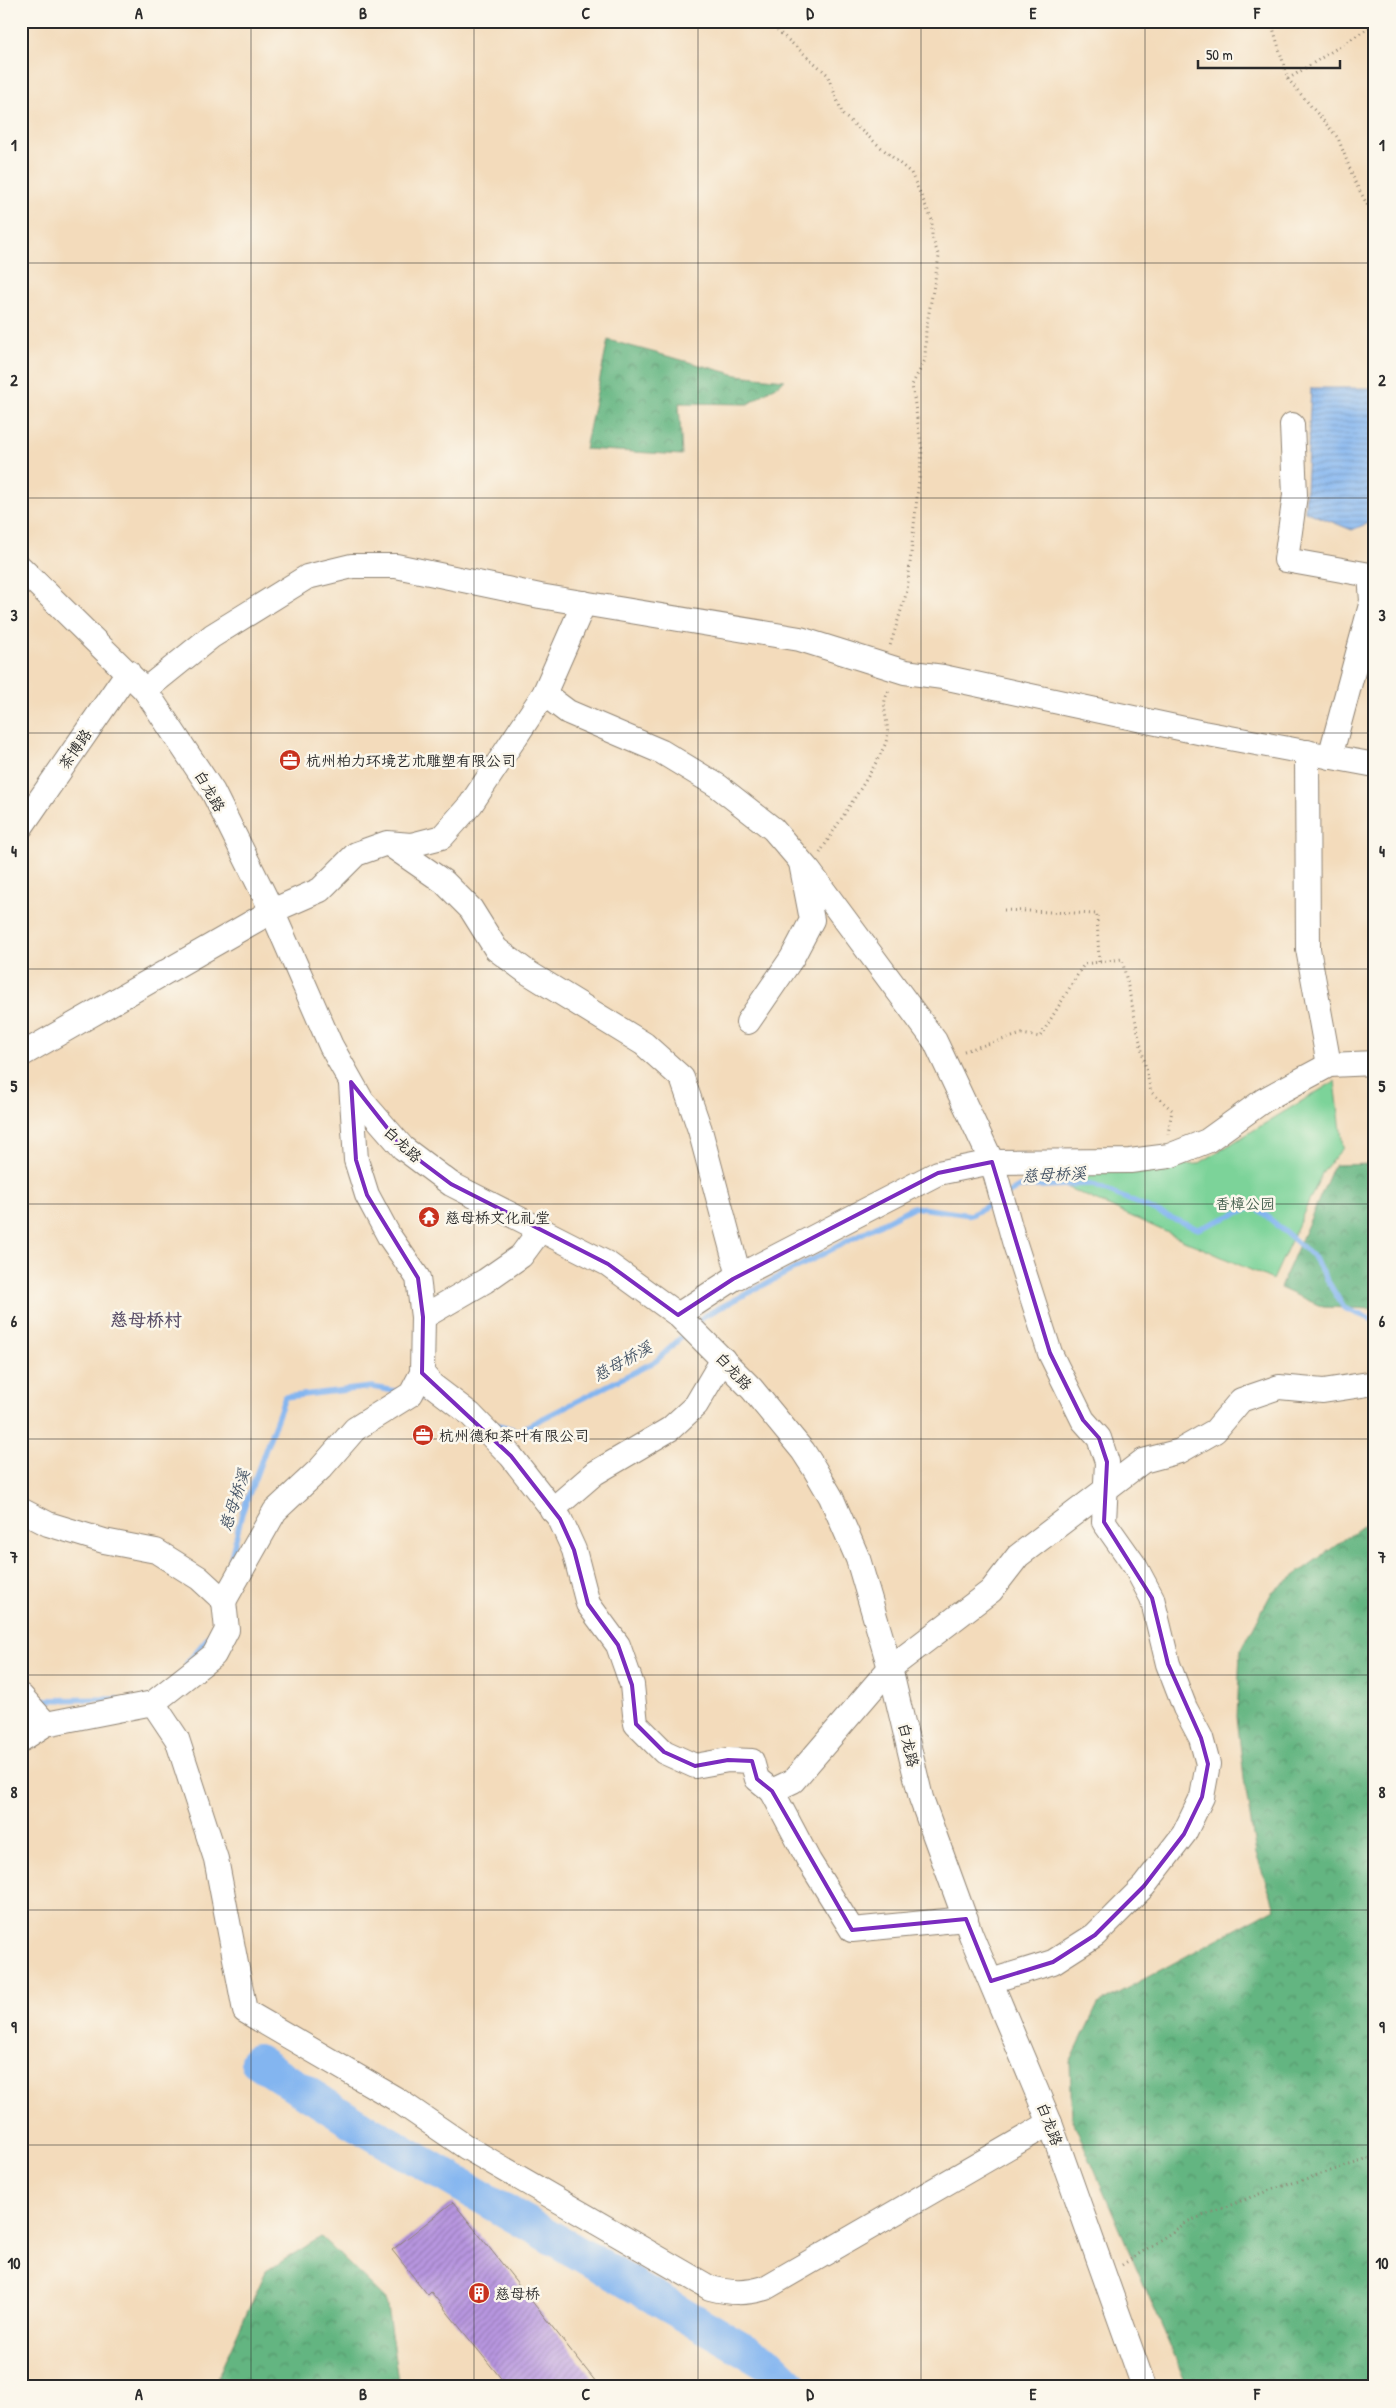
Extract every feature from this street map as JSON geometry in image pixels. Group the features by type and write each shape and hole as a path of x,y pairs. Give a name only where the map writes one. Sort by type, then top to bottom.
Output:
{"street":[{"path":"1292,425 1296,495 1286,560 1372,569 1372,601 1330,757"},
{"path":"145,690 212,636 307,577 352,566 396,566 584,603 800,639 894,669 943,677 1203,733 1375,765"},
{"name":"白龙路","path":"21,568 145,690 213,792 272,911 331,1046 362,1101 403,1148 451,1184 608,1264 678,1315 752,1389 804,1451 831,1496 858,1559 890,1668 921,1798 991,1982 1050,2123 1144,2387"},
{"path":"21,1055 272,911 320,890 356,854 387,843 412,845 442,837 471,804 544,694 584,603"},
{"name":"茶博路","path":"21,826 128,672"},
{"path":"544,694 568,712 662,752 718,786 773,829 805,866 935,1040 992,1162 1014,1241 1050,1353 1083,1420 1099,1438 1107,1462 1104,1522 1135,1566 1152,1598 1168,1664 1185,1708 1201,1738 1208,1764 1202,1797 1184,1834 1144,1886 1095,1935 1053,1962 991,1982"},
{"path":"1307,752 1308,949 1329,1065"},
{"path":"387,843 444,882 472,910 496,949 527,972 644,1044 682,1078 700,1130 739,1276"},
{"path":"748,1022 792,958 812,920 805,866"},
{"path":"678,1315 739,1276 938,1173 992,1162 1130,1160 1164,1157 1207,1141 1264,1100 1329,1065 1375,1063"},
{"path":"21,1740 46,1724 153,1703 214,1655 227,1630 224,1601 275,1511 321,1468 355,1429 411,1394 422,1373 423,1317 418,1278 389,1236 372,1203 356,1160 351,1082"},
{"path":"423,1317 485,1281 521,1256 541,1229"},
{"path":"552,1510 595,1473 670,1429 696,1405 723,1359"},
{"path":"422,1373 432,1385 470,1414 511,1456 560,1519 574,1550 588,1604 618,1646 632,1685 636,1724 664,1752 695,1766 728,1760 752,1761 757,1779 772,1791 809,1861 852,1930 966,1919"},
{"path":"772,1791 792,1782 890,1668 991,1591 1018,1556 1143,1461 1180,1451 1215,1431 1241,1400 1279,1387 1323,1391 1375,1383"},
{"path":"21,1510 48,1524 85,1536 156,1551 199,1578 224,1601"},
{"path":"21,1696 46,1724"},
{"path":"153,1703 177,1739 216,1860 245,2011 396,2099 466,2147 710,2288 731,2293 752,2292 765,2288 1050,2123"}],"path":[{"path":"772,21 778,32 827,74 843,115 911,173 932,220 932,237 939,257 926,329 925,360 912,385 922,451 907,591 894,669 885,696 884,712 888,724 885,745 805,866"},
{"path":"1271,21 1288,80 1338,138 1356,182 1375,219"},
{"path":"1288,80 1375,24"},
{"path":"1004,910 1097,914 1099,962"},
{"path":"943,1057 1022,1034 1040,1037 1084,964 1122,959 1150,1092 1172,1110 1164,1157"},
{"path":"1106,2276 1189,2221 1268,2191 1375,2157"}],"highlighted area":[{"path":"351,1082 403,1148 451,1184 608,1264 678,1315 733,1279 938,1173 992,1162 1050,1353 1083,1420 1099,1438 1107,1462 1104,1522 1152,1598 1168,1664 1201,1738 1208,1764 1202,1797 1184,1834 1144,1886 1095,1935 1053,1962 991,1981 966,1919 852,1930 772,1791 757,1779 752,1761 728,1760 695,1766 664,1752 636,1724 632,1685 618,1645 588,1604 574,1550 560,1519 511,1456 422,1373 423,1317 418,1278 367,1195 356,1160"}],"green space":[{"path":"608,340 737,375 785,380 748,404 679,403 682,455 585,449"},
{"name":"香樟公园","path":"1335,1081 1343,1148 1323,1171 1273,1280 1037,1174 1198,1164"},
{"path":"1375,1164 1375,1309 1323,1307 1280,1288 1334,1165"},
{"path":"1375,1517 1375,2387 1188,2387 1072,2118 1070,2062 1098,2004 1275,1908 1256,1854 1244,1779 1237,1717 1240,1652 1272,1592"},
{"path":"321,2237 386,2300 399,2387 213,2387 266,2271"}],"water":[{"path":"1311,388 1375,388 1375,520 1352,530 1305,511"}],"building":[{"name":"慈母桥","path":"453,2202 600,2387 508,2387 431,2292 428,2295 392,2250"}],"waterway":[{"name":"慈母桥溪","path":"1006,1195 1019,1187 1091,1184 1198,1229 1255,1206 1312,1255 1344,1308 1375,1321"},
{"name":"慈母桥溪","path":"695,1325 704,1316 913,1207 971,1215 996,1201"},
{"name":"慈母桥溪","path":"492,1423 518,1431 656,1361 688,1331"},
{"name":"慈母桥溪","path":"227,1574 242,1513 285,1397 372,1387 400,1392"},
{"name":"慈母桥溪","path":"417,1396 443,1406"},
{"name":"慈母桥溪","path":"187,1663 214,1630 216,1620"},
{"name":"慈母桥溪","path":"34,1700 117,1699"},
{"path":"257,2061 346,2118 769,2364 793,2387"}],"place":[{"name":"杭州柏力环境艺术雕塑有限公司","path":"290,760"},
{"name":"慈母桥文化礼堂","path":"429,1217"},
{"name":"杭州德和茶叶有限公司","path":"423,1435"},
{"name":"慈母桥","path":"479,2293"}],"district":[{"name":"慈母桥村","path":"146,1319"}]}
